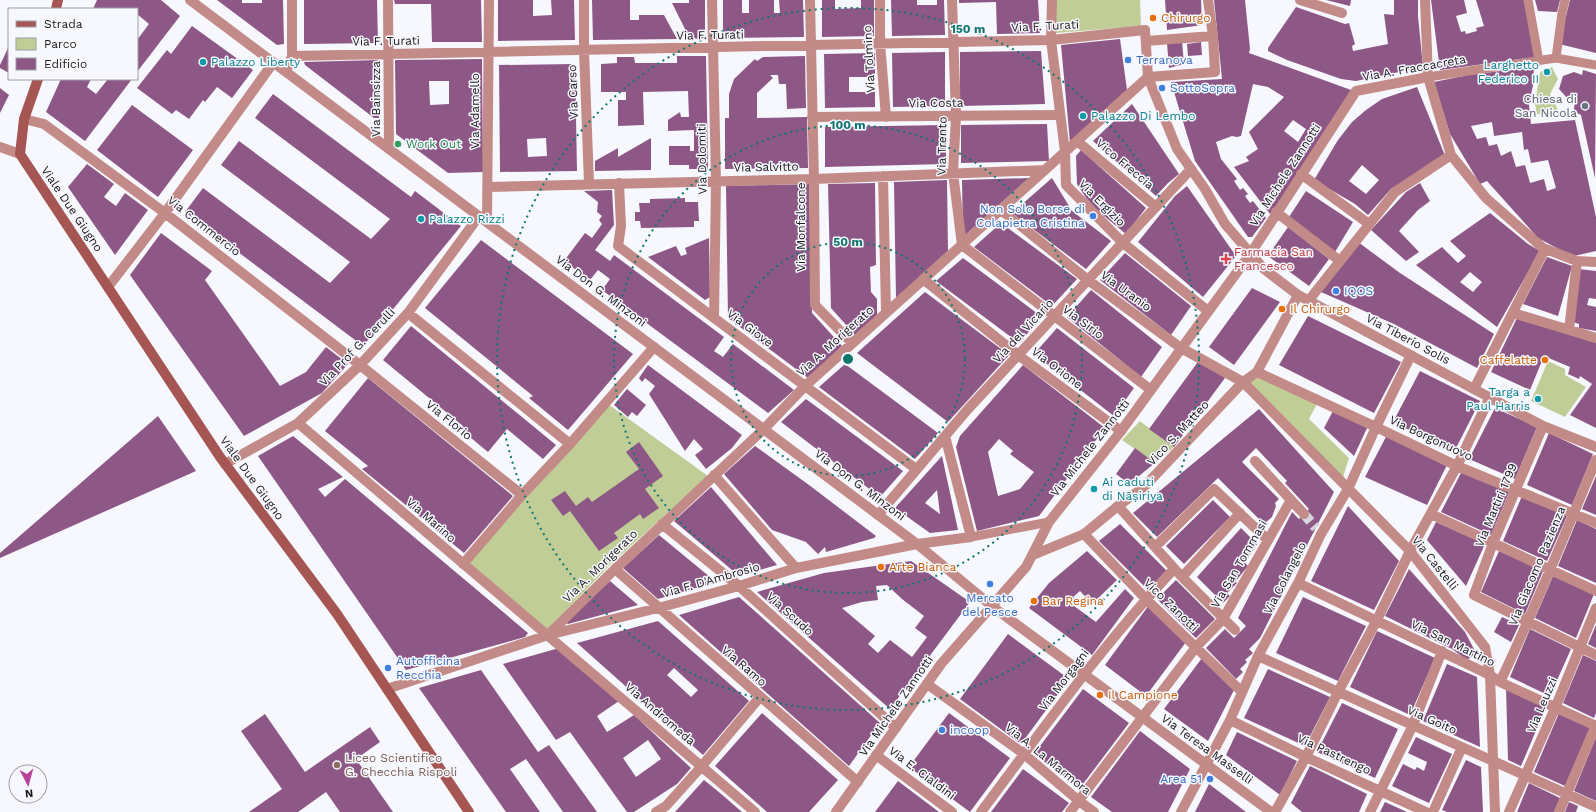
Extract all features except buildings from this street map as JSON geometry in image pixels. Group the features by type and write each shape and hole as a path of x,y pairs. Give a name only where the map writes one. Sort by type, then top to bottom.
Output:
{"main road":[{"path":"20,154 24,119 38,80"},
{"name":"Viale Due Giugno","path":"20,154 225,464 337,614 469,812"}],"street":[{"name":"Via Don G. Minzoni","path":"190,0 878,514 993,606"},
{"path":"286,72 292,56 292,0"},
{"name":"Via Bainsizza","path":"388,0 389,149"},
{"name":"Via Adamello","path":"483,219 488,187 488,0"},
{"name":"Via Carso","path":"584,0 584,50 589,184"},
{"name":"Via Dolomiti","path":"712,0 716,181 714,318"},
{"name":"Via Monfalcone","path":"810,0 815,305 852,343"},
{"name":"Via Tolmino","path":"880,0 880,43 886,116"},
{"name":"Via Trento","path":"952,0 952,42 956,116 953,174 962,245"},
{"name":"Via Ergizio","path":"1052,0 1051,40 1065,152 1066,185 1123,243 1208,311"},
{"path":"1148,77 1215,72 1213,36 1208,0"},
{"path":"1300,0 1342,13"},
{"path":"1426,0 1428,77 1451,155 1486,198 1545,249 1577,261 1596,262"},
{"path":"1528,0 1539,62"},
{"path":"1556,58 1562,13 1566,0"},
{"name":"Via F. Turati","path":"292,56 1051,40 1145,30"},
{"name":"Via Tiberio Solis","path":"1145,30 1148,77 1177,149 1205,189 1226,224 1264,269 1298,295 1543,426 1596,447"},
{"path":"1146,41 1213,36"},
{"name":"Via A. Fraccacreta","path":"1356,91 1428,77 1539,62 1556,58 1596,65"},
{"path":"108,287 165,213 273,63"},
{"name":"Via A. Morigerato","path":"548,635 662,524 764,430 805,386 1148,77"},
{"name":"Via Michele Zannotti","path":"836,812 941,664 1026,568 1049,522 1121,431 1250,253 1356,91"},
{"name":"Via Costa","path":"812,117 1060,115"},
{"name":"Via Commercio","path":"24,119 44,124 165,213 360,366"},
{"name":"Vico Freccia","path":"1077,141 1156,207"},
{"path":"0,147 20,154"},
{"path":"1308,300 1395,192 1451,155"},
{"name":"Via del Vicario","path":"878,514 968,408 1191,169"},
{"name":"Via Salvitto","path":"488,187 814,179 1045,170"},
{"path":"1301,174 1369,224"},
{"path":"883,176 886,312"},
{"name":"Via Giove","path":"619,183 621,226 618,246 916,469"},
{"name":"Via Uranio","path":"1000,210 1088,280 1181,348 1243,382"},
{"path":"1276,212 1340,261"},
{"name":"Via Prof G. Cerulli","path":"225,464 298,423 360,366 408,313 483,219"},
{"name":"Via Sirio","path":"962,245 1151,390"},
{"path":"1474,389 1545,249"},
{"path":"1569,330 1577,261"},
{"name":"Via Orione","path":"923,280 1018,355 1121,431"},
{"path":"1257,372 1298,295"},
{"path":"408,313 570,444"},
{"path":"1513,313 1596,338"},
{"path":"463,564 522,495 570,444 654,347"},
{"name":"Via Colangelo","path":"1181,812 1230,720 1258,656 1298,583 1319,531 1348,489 1411,355"},
{"name":"Via Florio","path":"360,366 522,495"},
{"name":"Vico S. Matteo","path":"1033,556 1084,534 1144,487 1243,382 1257,372"},
{"name":"Via Borgonuovo","path":"1257,372 1457,466 1596,523"},
{"name":"Via Castelli","path":"1243,382 1410,551 1485,646 1490,674 1495,812"},
{"path":"1275,812 1306,757 1338,692 1377,620 1410,551 1457,466 1490,397"},
{"name":"Via Marino","path":"298,423 548,635"},
{"name":"Via Martiri 1799","path":"1528,622 1474,595 1493,543 1543,426"},
{"path":"945,436 971,537"},
{"name":"Via Giacomo Pazienza","path":"1500,682 1528,622 1596,460"},
{"path":"1255,461 1304,514"},
{"path":"714,475 796,568"},
{"path":"1155,547 1214,489 1268,540"},
{"name":"Via San Tommasi","path":"1070,812 1196,647 1223,619 1291,500"},
{"path":"1118,506 1174,569 1235,630"},
{"path":"1182,577 1240,513"},
{"path":"1431,514 1596,591"},
{"name":"Via F. D'Ambrosio","path":"387,689 548,635 658,608 739,586 796,568 917,544 971,537 1049,522"},
{"name":"Via Scudo","path":"662,524 739,586 896,728"},
{"name":"Vico Zanotti","path":"1084,534 1146,599 1242,692"},
{"name":"Via Ramo","path":"615,569 858,782"},
{"name":"Via Morgagni","path":"981,812 1084,674 1146,599 1174,569"},
{"name":"Via San Martino","path":"1298,583 1490,674 1500,682 1556,706 1596,726"},
{"name":"Via Teresa Masselli","path":"993,606 1271,812"},
{"name":"Via Leuzzi","path":"1509,812 1556,706 1596,608"},
{"path":"1528,622 1596,655"},
{"name":"Via Andromeda","path":"548,635 755,812"},
{"path":"1370,812 1413,726 1442,651"},
{"name":"Via Goito","path":"1258,656 1596,807"},
{"name":"Via A. La Marmora","path":"927,684 1024,754 1094,812"},
{"path":"656,812 666,806 760,697"},
{"name":"Via Pastrengo","path":"1230,720 1306,757 1381,790 1426,812"},
{"path":"1559,812 1596,726"},
{"path":"1433,812 1462,747"},
{"name":"Via E. Cialdini","path":"876,756 952,812"}],"green space":[{"path":"1056,0 1140,0 1141,26 1056,33"},
{"path":"1552,67 1558,79 1550,94 1559,112 1537,114 1535,104 1540,72"},
{"path":"1548,361 1565,369 1565,375 1586,387 1565,417 1531,401"},
{"path":"1257,372 1318,402 1309,419 1349,458 1343,477 1247,382"},
{"path":"608,404 708,476 611,564 547,630 467,563"},
{"path":"1140,421 1174,447 1155,463 1122,440"}],"tunnel":[{"path":"1304,514 1316,528"}],"place":[{"name":"Chirurgo","path":"1153,18"},
{"name":"Terranova","path":"1128,60"},
{"name":"Palazzo Liberty","path":"203,62"},
{"name":"Larghetto Federico II","path":"1547,72"},
{"name":"SottoSopra","path":"1162,88"},
{"name":"Chiesa di San Nicola","path":"1585,106"},
{"name":"Palazzo Di Lembo","path":"1083,116"},
{"name":"Work Out","path":"398,144"},
{"name":"Non Solo Borse di Colapietra Cristina","path":"1093,216"},
{"name":"Palazzo Rizzi","path":"421,219"},
{"name":"Farmacia San Francesco","path":"1226,259"},
{"name":"IQOS","path":"1336,291"},
{"name":"Il Chirurgo","path":"1282,309"},
{"name":"Caffelatte","path":"1545,360"},
{"name":"Targa a Paul Harris","path":"1538,399"},
{"name":"Ai caduti di Nāṣiriya","path":"1094,489"},
{"name":"Arte Bianca","path":"881,567"},
{"name":"Mercato del Pesce","path":"990,584"},
{"name":"Bar Regina","path":"1034,601"},
{"name":"Autofficina Recchia","path":"388,668"},
{"name":"Il Campione","path":"1100,695"},
{"name":"incoop","path":"942,730"},
{"name":"Liceo Scientifico G. Checchia Rispoli","path":"337,765"},
{"name":"Area 51","path":"1210,779"}]}
